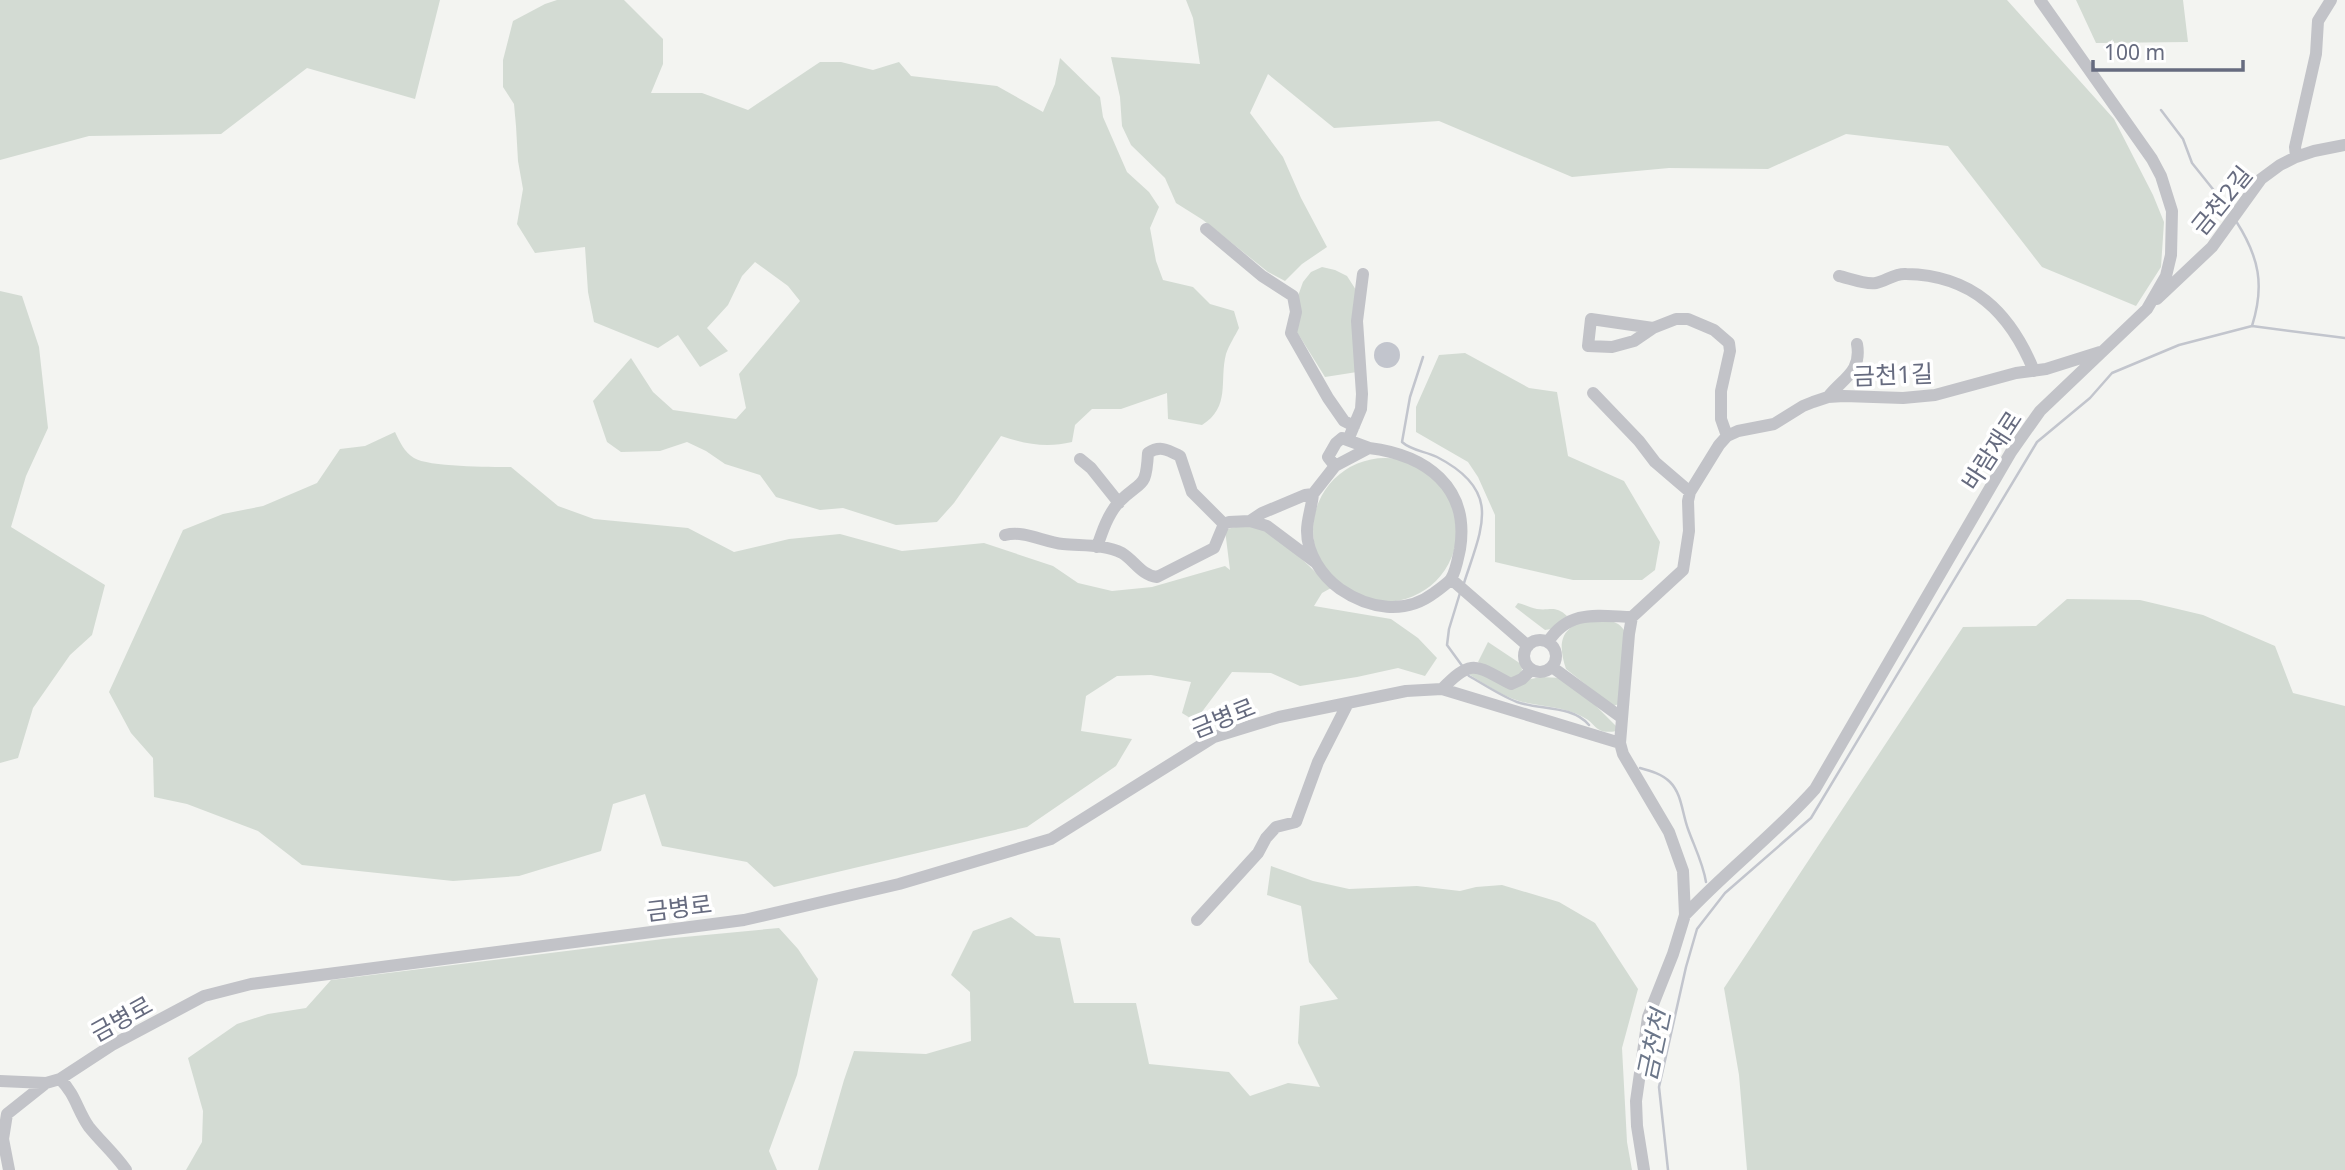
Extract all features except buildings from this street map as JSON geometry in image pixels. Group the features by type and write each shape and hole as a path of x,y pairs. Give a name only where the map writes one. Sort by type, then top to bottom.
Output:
{"street":[{"name":"바람재로","path":"1685,915 1815,789 2011,452 2040,411 2147,309 2165,275 2171,255 2172,211 2165,188 2151,159 2040,0"},
{"path":"2296,157 2295,147 2316,54 2318,21 2331,0"},
{"name":"금천2길","path":"2147,309 2212,247 2261,179 2296,157 2345,145"},
{"path":"1206,229 1262,276 1293,296 1296,312 1291,333 1333,405 1344,421 1354,426"},
{"path":"1839,276 1874,284 1905,273 1941,278 1979,295 2010,323 2034,371"},
{"path":"1348,440 1361,409 1357,321 1363,274"},
{"path":"1644,1170 1636,1101 1648,1017 1685,915 1683,871 1679,856 1669,832 1621,748 1632,617 1683,570 1689,531 1690,492 1719,444 1727,436 1721,419 1721,391 1729,361 1729,343 1714,330 1688,319 1676,319 1653,328 1634,341 1612,346 1588,346 1591,319 1653,328"},
{"path":"1828,397 1852,372 1859,355 1857,344"},
{"name":"금천1길","path":"1727,436 1738,431 1774,424 1803,406 1828,397 1903,398 1935,395 2016,373 2034,371 2105,350"},
{"path":"1593,393 1639,441 1655,462 1690,492"},
{"path":"1335,466 1328,457 1342,438 1369,448 1394,453 1429,468 1453,495 1460,509 1462,523 1458,585 1528,646"},
{"path":"1097,547 1103,529 1118,503 1147,476 1148,453 1155,448 1167,449 1180,456 1192,492 1224,524"},
{"path":"1369,448 1335,466 1314,494 1307,532 1315,562 1327,580 1348,594 1387,608 1414,605 1458,585"},
{"path":"1080,459 1091,468 1118,503"},
{"path":"1250,521 1305,495 1314,494"},
{"path":"1005,535 1015,533 1123,554 1143,572 1157,577 1214,548 1224,524 1250,521 1267,526 1315,562"},
{"path":"1548,642 1555,631 1580,616 1632,617"},
{"path":"1537,640 1548,642 1556,653 1552,667 1544,672 1531,670 1524,661 1528,646 1537,640"},
{"path":"1552,667 1622,718"},
{"path":"1442,689 1465,670 1483,668 1511,684 1522,679 1531,670"},
{"name":"금병로","path":"0,1081 46,1083 60,1079 112,1045 204,996 251,984 744,919 899,884 1051,839 1214,737 1279,718 1406,691 1442,689 1621,748"},
{"path":"1197,920 1258,853 1276,827 1298,817 1318,762 1348,703"},
{"path":"60,1079 71,1091 88,1125 127,1170"},
{"path":"9,1170 3,1139 7,1114 46,1083"}],"shaded area":[{"path":"0,0 440,0 415,99 307,68 221,134 89,136 0,160"},
{"path":"557,0 624,0 663,39 663,64 651,93 702,93 748,110 820,62 841,62 873,70 899,62 911,76 997,86 1043,112 1055,84 1060,58 1100,97 1103,117 1127,172 1149,192 1159,207 1150,228 1156,261 1163,280 1193,287 1210,304 1234,311 1239,328 1226,354 1222,393 1217,410 1202,425 1168,419 1167,393 1121,409 1092,409 1075,425 1072,442 1036,444 1001,436 954,503 937,522 896,525 843,508 820,510 776,497 760,475 725,464 687,442 660,451 621,452 607,442 593,401 631,358 653,392 673,410 736,419 746,408 739,374 800,301 788,286 755,262 742,276 728,305 707,328 728,351 700,367 678,335 658,348 594,322 588,292 585,247 535,253 517,224 523,189 514,104 503,87 503,60 513,21"},
{"path":"1186,0 2007,0 2114,119 2164,222 2161,267 2136,306 2042,267 1948,146 1846,134 1768,169 1669,168 1572,177 1439,121 1334,128 1268,74 1250,113 1283,157 1327,247 1302,264 1285,281 1268,272 1203,220 1176,203 1165,178 1131,145 1122,126 1120,97 1111,57 1200,64 1193,18"},
{"path":"2076,0 2183,0 2188,42 2096,43"},
{"path":"1322,267 1347,276 1356,290 1357,372 1325,377 1297,332 1298,296 1303,282 1311,272"},
{"path":"0,291 22,296 39,347 48,428 26,476 11,527 105,585 92,635 70,655 33,708 18,758 0,763"},
{"path":"1387,342 1396,346 1400,355 1396,364 1387,368 1378,364 1374,355 1378,346"},
{"path":"1465,353 1529,388 1557,392 1568,456 1624,481 1660,542 1655,570 1642,580 1573,580 1495,562 1495,515 1478,477 1468,462 1416,432 1416,407 1439,355"},
{"path":"395,432 408,453 421,461 461,466 511,467 558,506 594,519 688,528 734,552 789,539 840,534 902,551 984,543 1053,566 1078,583 1112,591 1152,587 1225,566 1230,570 1225,530 1242,526 1258,527 1284,544 1331,588 1322,593 1314,606 1391,619 1418,638 1437,658 1425,676 1398,668 1300,686 1271,673 1232,672 1195,721 1182,713 1191,682 1151,675 1117,676 1086,696 1081,731 1132,739 1116,766 1027,827 774,887 747,862 662,846 645,794 613,804 601,851 519,876 453,881 302,865 258,831 187,804 154,797 153,758 131,733 109,692 183,530 223,514 263,506 317,483 340,449 365,446"},
{"path":"1385,458 1412,464 1436,479 1451,503 1457,530 1451,557 1436,581 1412,596 1385,602 1358,596 1334,581 1319,557 1313,530 1319,503 1334,479 1358,464"},
{"path":"2067,599 2140,600 2203,615 2275,646 2293,693 2345,706 2345,1170 1747,1170 1739,1075 1724,988 1963,627 2036,626"},
{"path":"1518,603 1537,609 1556,609 1567,616 1551,629 1545,630 1515,607"},
{"path":"1590,620 1615,622 1625,632 1619,704 1613,706 1566,669 1563,659 1562,643 1567,631"},
{"path":"1488,642 1521,664 1519,676 1512,680 1478,662"},
{"path":"1483,672 1526,680 1541,677 1562,678 1594,704 1616,726 1616,731 1600,730 1583,717 1568,711 1513,699 1470,675"},
{"path":"1271,866 1313,881 1349,889 1417,886 1460,891 1502,885 1559,902 1595,923 1638,989 1622,1048 1627,1142 1632,1170 818,1170 854,1051 926,1054 971,1041 970,992 951,975 973,931 1011,917 1036,936 1060,938 1074,1003 1136,1003 1149,1064 1229,1072 1250,1096 1288,1083 1320,1087 1298,1043 1300,1006 1338,999 1309,962 1301,906 1267,895"},
{"path":"779,928 798,949 818,979 797,1075 769,1151 777,1170 186,1170 202,1142 203,1111 188,1058 237,1024 268,1014 306,1008 331,980 663,939"}],"waterway":[{"path":"2161,110 2183,139 2192,163 2228,208"},
{"path":"2236,221 2250,247 2258,272 2258,297 2252,326"},
{"name":"금천천","path":"1668,1170 1659,1087 1697,929 1725,893 1811,818 2037,442 2090,398 2112,373 2179,345 2252,326 2345,338"},
{"path":"1423,357 1410,397 1402,442 1437,457 1458,470 1472,483 1479,497 1481,527 1464,583"},
{"path":"1460,593 1447,645 1463,667"},
{"path":"1467,673 1511,700 1565,711 1589,725"},
{"path":"1640,768 1660,775 1674,787 1706,882"}]}
